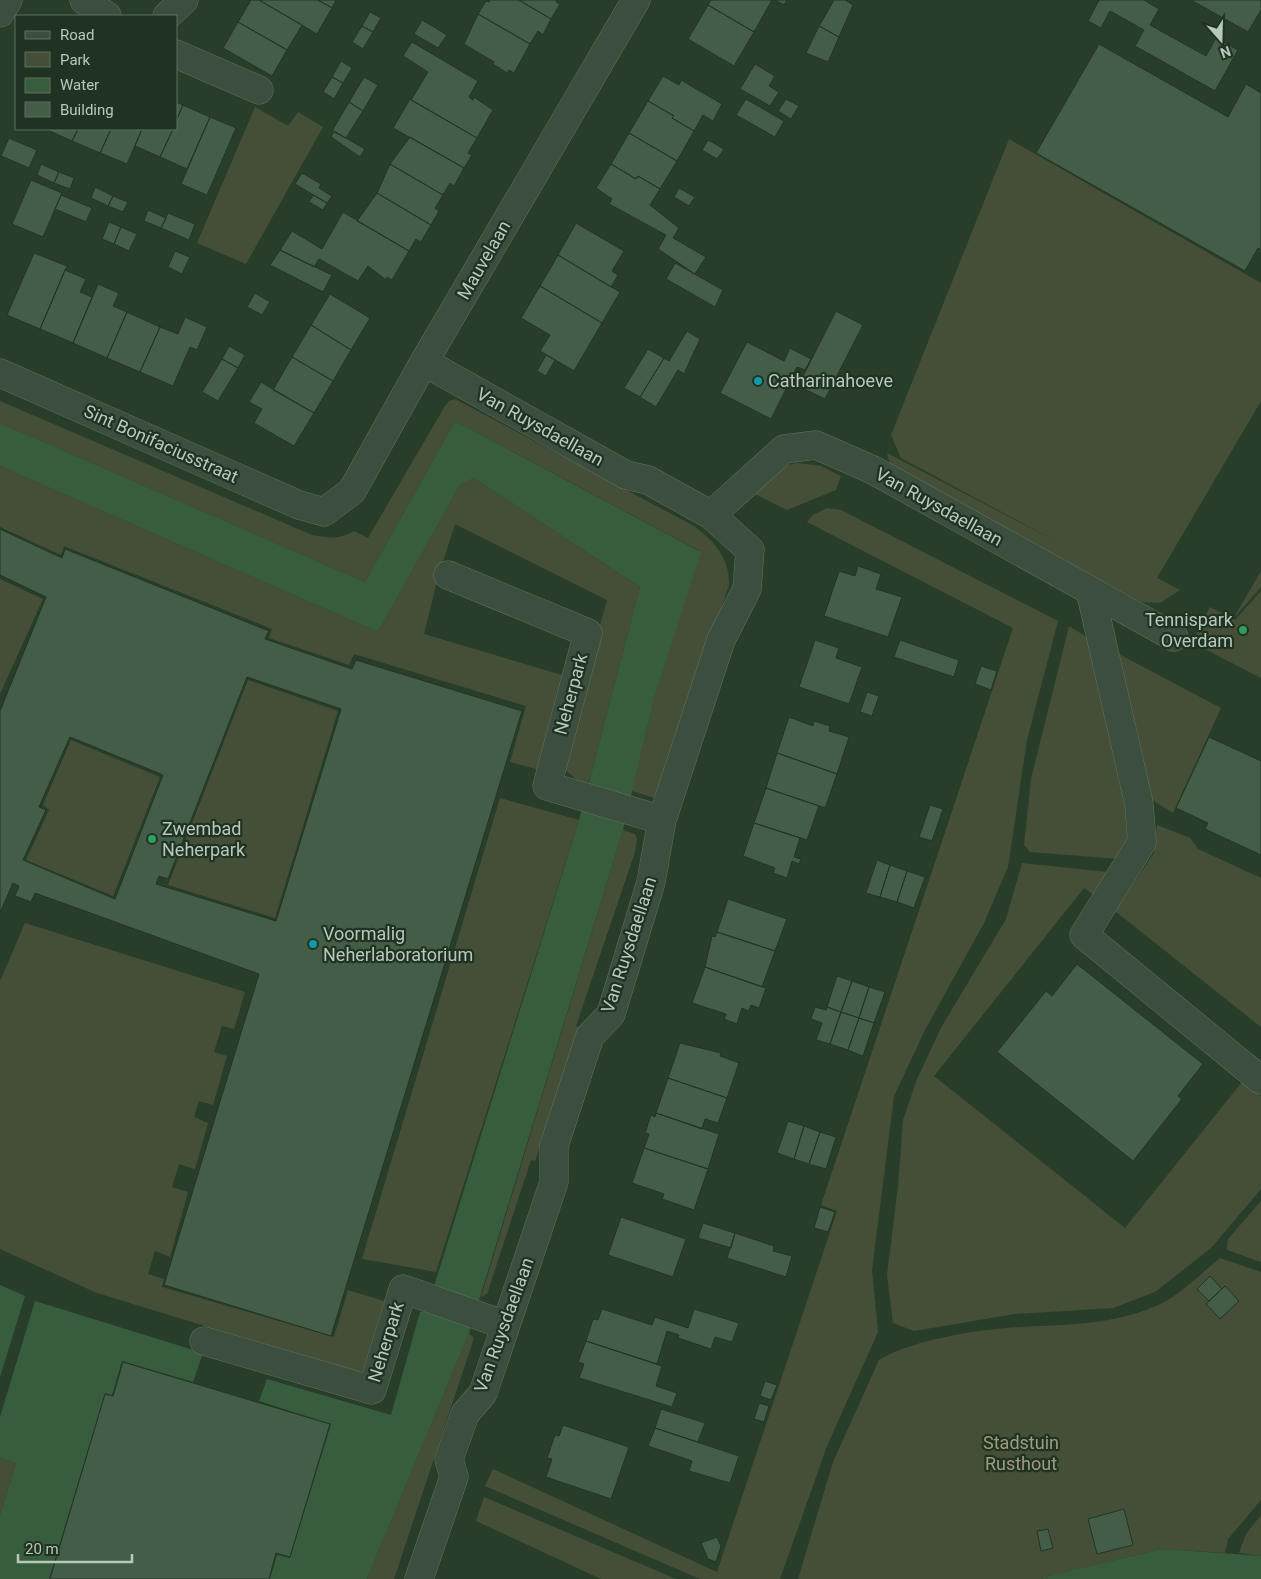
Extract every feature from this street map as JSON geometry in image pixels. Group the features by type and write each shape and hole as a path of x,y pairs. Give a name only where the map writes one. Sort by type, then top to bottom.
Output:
{"street":[{"path":"0,13 8,0"},
{"path":"84,0 106,15"},
{"path":"168,15 184,0"},
{"name":"Mauvelaan","path":"324,512 352,491 424,362 636,0"},
{"path":"178,55 259,90"},
{"name":"Van Ruysdaellaan","path":"419,1579 454,1477 449,1459 465,1414 483,1393 554,1182 554,1146 590,1036 611,1014 651,882 662,820 721,640 747,590 750,550 711,515 648,480 626,475 424,362"},
{"name":"Sint Bonifaciusstraat","path":"0,373 298,505 324,512"},
{"name":"Van Ruysdaellaan","path":"711,515 784,449 816,445 873,470 1174,637"},
{"name":"Neherpark","path":"448,575 588,633 547,786 662,820"},
{"path":"1090,590 1139,804 1142,842 1084,935 1261,1080"},
{"name":"Neherpark","path":"204,1341 372,1390 402,1289 505,1325"}],"green space":[{"path":"255,107 288,126 298,112 323,127 246,264 197,243"},
{"path":"1009,139 1261,283 1261,401 1157,578 1180,590 1160,603 1142,602 891,468 887,453 1063,545 901,458 891,435"},
{"path":"455,399 694,526 714,544 724,558 729,575 729,585 657,799 632,791 654,699 700,551 455,421 365,582 0,423 0,401 312,535 333,538 354,531 368,538 445,406 449,401"},
{"path":"797,463 821,466 841,476 836,490 787,510 755,494 784,466"},
{"path":"0,466 378,632 460,485 474,478 640,587 588,785 578,781 561,766 607,600 455,524 439,574 424,634 565,676 540,770 510,762 526,706 354,654 349,665 269,638 272,629 64,546 61,555 0,527"},
{"path":"827,508 841,510 1058,621 1027,740 1008,867 984,923 925,1030 894,1096 872,1270 878,1332 827,1446 780,1579 700,1579 485,1486 493,1469 717,1572 837,1211 821,1205 1013,628 807,522 813,515"},
{"path":"1261,571 1261,587 1233,619"},
{"path":"0,579 43,599 0,694"},
{"path":"1261,591 1261,678 1195,644 1193,640 1210,607 1235,620"},
{"path":"1069,626 1088,638 1131,818 1130,841 1119,859 1030,852 1024,845 1031,779"},
{"path":"1115,652 1221,708 1173,813 1147,797"},
{"path":"248,680 338,711 275,918 168,885"},
{"path":"71,740 160,777 113,896 26,860 49,810 43,805"},
{"path":"500,798 579,820 436,1272 362,1259"},
{"path":"1157,825 1190,838 1198,849 1261,878 1261,1027 1115,911 1154,853"},
{"path":"623,830 635,834 637,839 635,852 576,1026 581,1028 535,1161 531,1160 487,1294 481,1297"},
{"path":"1022,863 1108,872 1095,896 1084,888 934,1076 1125,1228 1242,1082 1261,1096 1261,1189 1211,1248 1155,1292 1113,1308 1015,1314 914,1331 893,1323 887,1275 898,1186 903,1120 917,1079 942,1026 1006,919"},
{"path":"25,923 245,992 234,1029 222,1026 214,1052 227,1056 213,1105 199,1101 194,1117 208,1123 195,1169 179,1164 172,1187 188,1192 170,1257 155,1251 148,1274 164,1279 162,1287 334,1337 348,1290 384,1301 362,1374 97,1293 0,1249 0,981"},
{"path":"1261,1201 1261,1262 1227,1250 1228,1239"},
{"name":"Stadstuin Rusthout","path":"1220,1258 1261,1272 1261,1500 1228,1539 1225,1553 1163,1549 1041,1579 798,1579 833,1462 879,1360 895,1352 934,1339 965,1333 1101,1321 1138,1313 1173,1297"},
{"path":"469,1333 474,1338 394,1579 367,1579"},
{"path":"0,1458 16,1463 0,1515"},
{"path":"484,1497 676,1579 601,1579 476,1521"},
{"path":"1261,1515 1261,1556 1239,1553 1246,1534"}],"water":[{"path":"455,421 701,552 654,699 623,830 469,1333 367,1579 270,1579 277,1555 290,1558 331,1424 259,1401 267,1379 391,1415 420,1312 426,1312 579,820 640,587 474,478 460,485 378,632 0,466 0,423 365,582"},
{"path":"0,1285 25,1296 0,1377"},
{"path":"35,1301 203,1353 193,1382 122,1361 112,1395 105,1393 49,1579 0,1579 0,1515 16,1463 0,1458 0,1417"},
{"path":"1163,1549 1261,1556 1261,1579 1041,1579 1051,1575"}],"building":[{"path":"251,0 259,0 302,25 287,50 238,22"},
{"path":"259,0 318,0 332,8 317,34"},
{"path":"318,0 336,0 332,8"},
{"path":"490,0 519,0 551,19 543,35 538,31 530,44 478,14 486,1 489,2"},
{"path":"519,0 557,0 556,2 560,4 551,19"},
{"path":"711,0 772,0 754,32 708,5"},
{"path":"775,0 787,0 784,5"},
{"path":"834,0 845,0 853,5 839,37 819,26"},
{"path":"1099,0 1144,0 1159,9 1150,25 1206,56 1216,38 1238,50 1215,91 1135,46 1144,30 1110,11 1101,28 1088,21"},
{"path":"1191,0 1261,0 1261,10 1248,32"},
{"path":"708,5 754,32 734,66 688,39"},
{"path":"370,12 381,18 373,32 362,26"},
{"path":"478,14 530,44 514,73 509,70 507,73 493,64 494,62 464,44"},
{"path":"422,20 447,35 438,48 414,34"},
{"path":"238,22 287,50 272,76 223,48"},
{"path":"362,26 373,32 363,49 352,42"},
{"path":"819,26 839,37 828,62 806,53"},
{"path":"412,42 478,81 469,97 473,100 474,97 493,110 477,138 411,100 428,72 403,56"},
{"path":"1099,44 1228,117 1246,84 1261,93 1261,250 1258,248 1245,271 1036,153"},
{"path":"341,61 352,68 343,83 332,77"},
{"path":"755,64 775,76 769,86 779,92 770,106 740,89"},
{"path":"663,76 679,85 681,80 722,104 713,121 703,115 694,131 672,118 674,116 648,101"},
{"path":"332,77 343,83 334,99 323,92"},
{"path":"364,77 378,85 363,111 349,102"},
{"path":"410,99 477,138 468,153 472,155 464,168 393,128"},
{"path":"746,99 784,121 775,137 736,115"},
{"path":"786,99 799,106 791,119 778,111"},
{"path":"648,101 674,116 672,118 694,131 677,161 629,133"},
{"path":"349,102 363,111 346,138 332,131"},
{"path":"178,103 183,105 178,116"},
{"path":"183,105 210,117 187,169 160,157 173,130 178,130 178,116"},
{"path":"210,117 236,128 207,195 181,184"},
{"path":"47,130 78,130 72,141"},
{"path":"78,130 111,130 100,153 72,141"},
{"path":"111,130 142,130 127,164 100,153"},
{"path":"142,130 173,130 160,157 135,146"},
{"path":"334,131 365,149 360,157 331,137"},
{"path":"629,133 677,161 660,189 638,176 636,179 611,164"},
{"path":"410,137 464,168 454,186 450,183 443,195 390,164"},
{"path":"9,138 37,150 29,168 1,156"},
{"path":"708,140 724,149 717,159 702,150"},
{"path":"41,164 59,172 54,183 37,175"},
{"path":"390,164 443,195 435,208 439,211 431,225 377,193"},
{"path":"611,164 636,179 638,176 660,189 650,205 679,228 673,238 706,257 695,274 658,249 666,235 609,204 612,199 596,188"},
{"path":"59,172 74,178 70,189 54,183"},
{"path":"302,173 321,184 319,188 332,196 327,203 295,184"},
{"path":"31,180 62,193 43,237 12,224"},
{"path":"95,187 113,196 108,206 91,198"},
{"path":"679,188 695,197 689,206 674,197"},
{"path":"377,193 431,225 421,242 416,239 409,251 357,221"},
{"path":"61,195 92,208 86,222 55,209"},
{"path":"313,195 327,203 323,210 309,202"},
{"path":"113,196 128,202 123,212 108,206"},
{"path":"148,210 166,218 161,228 144,221"},
{"path":"343,212 409,251 392,280 387,277 386,280 368,266 358,281 319,259 314,267 280,250 292,231 322,249"},
{"path":"168,213 195,224 189,240 161,228"},
{"path":"109,222 121,227 114,244 102,239"},
{"path":"576,223 624,251 612,271 618,275 611,287 558,255"},
{"path":"121,227 137,234 129,251 114,244"},
{"path":"280,250 332,275 323,292 270,265"},
{"path":"175,251 190,257 182,274 168,267"},
{"path":"34,253 67,266 40,329 7,315"},
{"path":"558,255 620,292 602,323 540,286"},
{"path":"675,263 723,290 715,307 666,279"},
{"path":"65,270 86,279 80,292 92,297 73,343 40,329"},
{"path":"98,284 119,293 113,306 127,312 107,358 73,343"},
{"path":"540,286 602,323 574,371 540,351 550,335 521,318"},
{"path":"255,293 270,302 262,315 247,307"},
{"path":"330,294 370,318 351,350 311,325"},
{"path":"836,311 863,325 825,399 798,386"},
{"path":"127,312 160,327 140,372 107,358"},
{"path":"185,317 207,327 197,350 190,347 173,386 140,372 160,327 178,334"},
{"path":"311,325 351,350 333,381 292,357"},
{"path":"687,331 700,339 684,374 678,370 656,407 640,397 664,358 669,361"},
{"name":"Catharinahoeve","path":"747,342 784,361 790,348 811,359 805,370 797,367 771,419 720,393"},
{"path":"229,346 245,355 238,368 222,359"},
{"path":"648,349 664,358 640,397 624,388"},
{"path":"546,355 555,360 546,376 537,371"},
{"path":"292,357 333,381 314,413 273,390"},
{"path":"222,359 238,368 218,401 202,392"},
{"path":"261,382 314,413 294,446 254,423 262,409 249,402"},
{"name":"Voormalig Neherlaboratorium","path":"0,529 62,558 65,549 269,631 265,639 352,669 356,660 522,711 331,1336 164,1285 259,974 35,893 31,902 15,896 19,886 13,883 0,913 0,711 46,597 0,575","holes":["247,677 341,709 276,921 156,884 159,876 168,879","70,737 163,775 115,899 23,860 46,810 39,807"]},
{"path":"858,566 881,574 876,589 902,597 888,637 824,616 839,571 855,576"},
{"path":"815,640 839,648 836,658 862,667 849,704 799,687"},
{"path":"900,640 959,660 954,677 894,657"},
{"path":"981,666 997,671 991,690 975,684"},
{"path":"867,692 879,696 872,716 860,712"},
{"path":"789,717 813,726 814,721 830,726 829,731 849,737 837,774 777,753"},
{"path":"1209,737 1261,761 1261,855 1205,829 1208,823 1176,808"},
{"path":"777,753 837,774 825,808 766,788"},
{"path":"766,788 819,806 807,840 754,823"},
{"path":"930,805 943,809 932,841 919,837"},
{"path":"754,823 800,838 794,857 801,859 799,864 792,861 787,878 773,873 775,868 743,856"},
{"path":"877,860 890,865 880,897 866,893"},
{"path":"890,865 907,871 897,902 880,897"},
{"path":"907,871 925,877 914,908 897,902"},
{"path":"728,899 787,919 775,951 717,932"},
{"path":"717,932 775,951 762,987 705,967 712,936 715,937"},
{"path":"1077,964 1203,1064 1178,1096 1182,1099 1133,1161 997,1052 1046,991 1052,996"},
{"path":"705,967 766,988 759,1008 751,1005 749,1011 742,1008 737,1024 724,1019 726,1014 692,1003"},
{"path":"837,976 852,981 841,1012 827,1007"},
{"path":"852,981 869,987 859,1018 841,1012"},
{"path":"869,987 885,992 874,1023 859,1018"},
{"path":"815,1007 826,1010 827,1007 841,1012 830,1044 816,1040 822,1023 811,1019"},
{"path":"841,1012 859,1018 848,1050 830,1044"},
{"path":"859,1018 874,1023 863,1056 848,1050"},
{"path":"680,1043 721,1053 720,1056 739,1063 727,1098 668,1078"},
{"path":"668,1078 727,1098 718,1123 705,1119 702,1129 656,1113"},
{"path":"656,1113 719,1134 708,1169 644,1148 649,1134 645,1133 651,1115 655,1117"},
{"path":"788,1121 804,1126 794,1159 777,1153"},
{"path":"804,1126 820,1132 809,1164 794,1159"},
{"path":"820,1132 836,1137 826,1169 809,1164"},
{"path":"644,1148 708,1169 694,1210 662,1199 664,1194 632,1183"},
{"path":"820,1207 835,1212 828,1232 814,1228"},
{"path":"621,1217 686,1239 673,1277 608,1255"},
{"path":"703,1223 735,1233 731,1248 698,1238"},
{"path":"735,1233 774,1246 773,1251 792,1256 786,1277 727,1258"},
{"path":"1210,1276 1222,1289 1209,1301 1197,1289"},
{"path":"1225,1286 1239,1301 1220,1319 1206,1304"},
{"path":"602,1309 652,1325 655,1317 688,1328 694,1309 739,1323 732,1342 715,1337 711,1349 678,1338 679,1335 667,1331 657,1364 586,1341 593,1319 598,1320"},
{"path":"586,1341 662,1366 656,1386 677,1393 672,1407 579,1378 584,1364 578,1362"},
{"path":"123,1362 330,1424 290,1557 276,1553 269,1579 50,1579 105,1394 113,1396"},
{"path":"765,1381 777,1385 771,1400 760,1396"},
{"path":"759,1403 769,1406 764,1422 754,1419"},
{"path":"661,1409 705,1423 698,1442 655,1428"},
{"path":"563,1425 629,1447 611,1499 546,1477 552,1459 547,1458 555,1435 559,1436"},
{"path":"655,1428 739,1456 730,1483 689,1471 692,1461 648,1446"},
{"path":"1124,1509 1133,1545 1097,1554 1088,1519"},
{"path":"1048,1529 1053,1548 1041,1551 1037,1531"},
{"path":"717,1537 721,1546 716,1562 708,1559 701,1543"}],"place":[{"name":"Catharinahoeve","path":"758,381"},
{"name":"Tennispark Overdam","path":"1243,630"},
{"name":"Zwembad Neherpark","path":"152,839"},
{"name":"Voormalig Neherlaboratorium","path":"313,944"}]}
